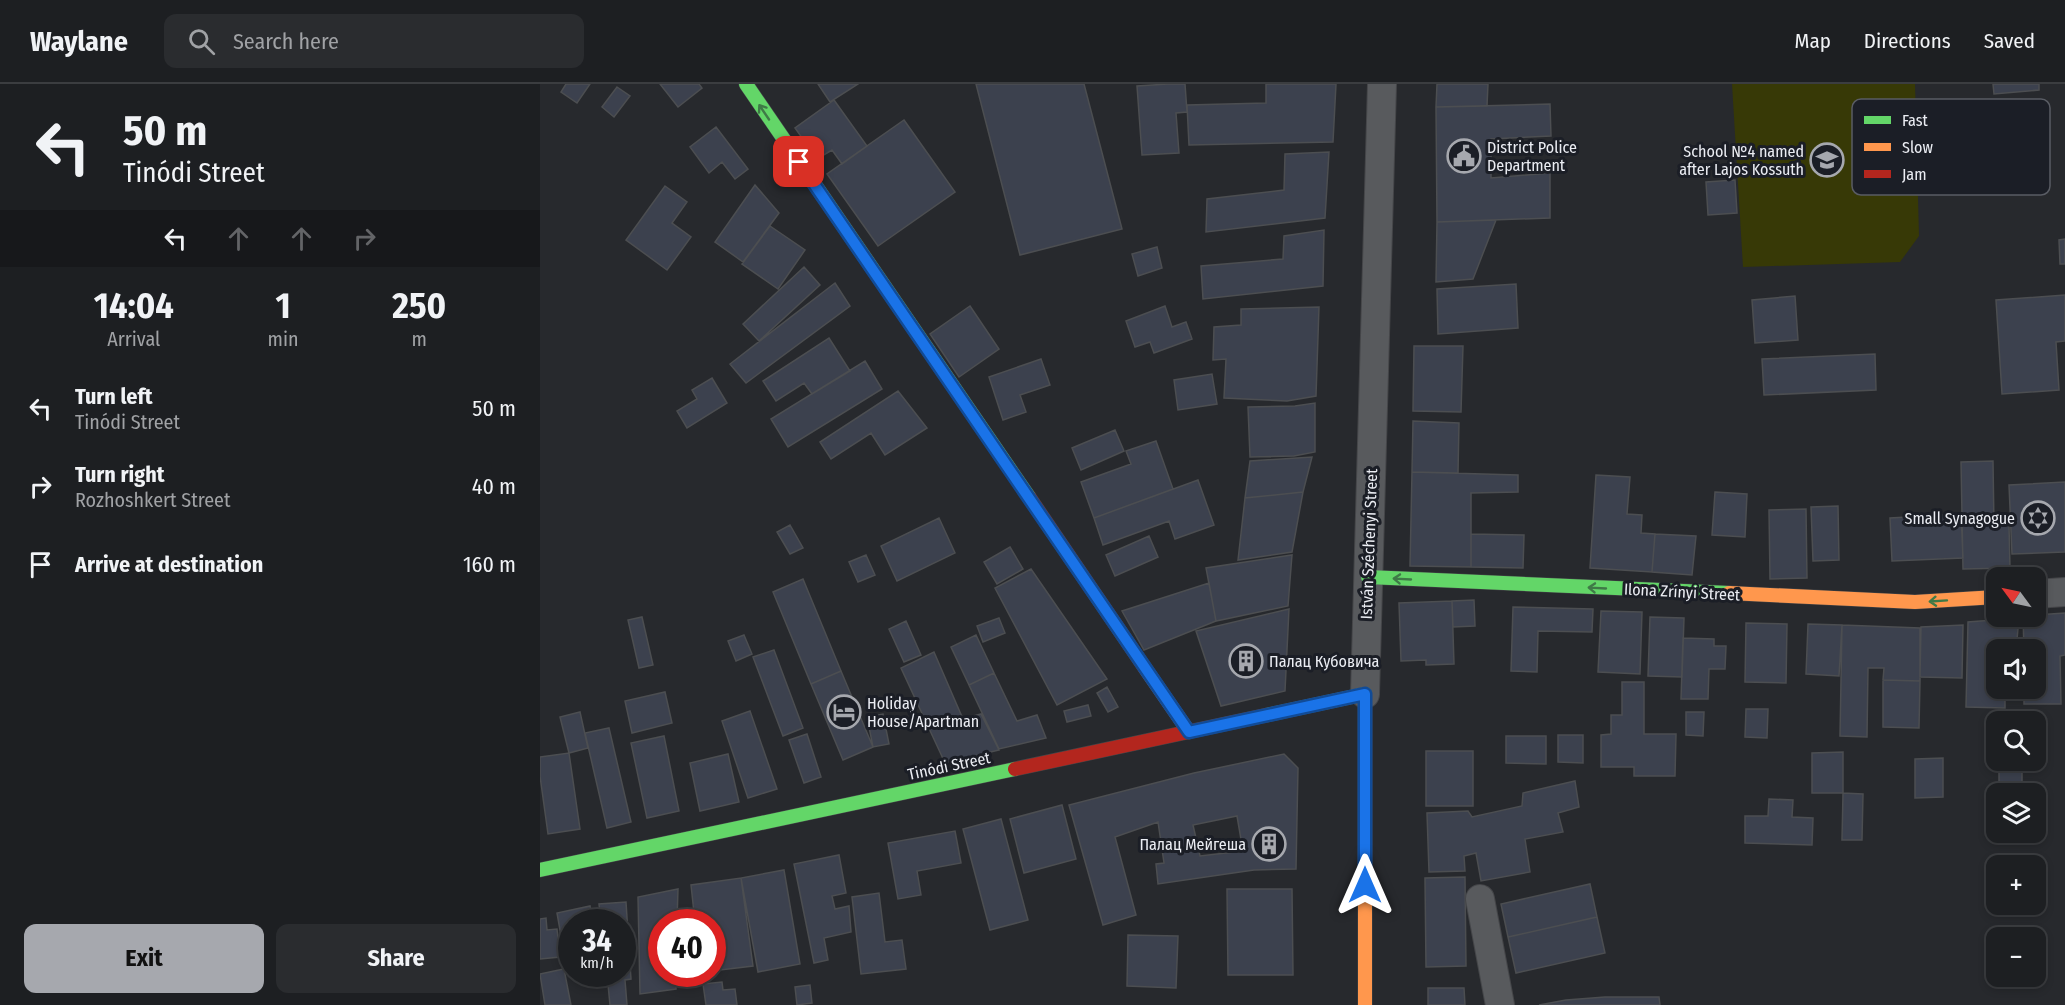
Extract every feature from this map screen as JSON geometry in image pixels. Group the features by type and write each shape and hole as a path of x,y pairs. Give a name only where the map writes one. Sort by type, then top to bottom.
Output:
{"street":[{"path":"746,84 1189,732"},
{"name":"István Széchenyi Street","path":"1365,1005 1365,694 1382,84"},
{"name":"Ilona Zrínyi Street","path":"1368,578 1915,603 1986,598"},
{"path":"2046,593 2065,592"},
{"name":"Tinódi Street","path":"540,870 1365,694"},
{"path":"1480,899 1500,1005"}],"shaded area":[{"name":"School №4 named after Lajos Kossuth","path":"1732,84 1915,84 1915,99 1852,99 1852,195 1918,195 1919,236 1900,262 1743,267"}],"building":[{"path":"566,84 590,84 577,103 561,92"},
{"path":"660,84 699,84 702,88 678,107"},
{"path":"818,84 858,84 830,102"},
{"path":"976,84 1084,84 1122,229 1020,255"},
{"path":"1185,84 1187,112 1176,113 1179,153 1142,155 1137,86"},
{"path":"1266,84 1336,84 1333,142 1189,145 1187,105 1266,103"},
{"path":"1437,84 1488,84 1487,106 1436,107"},
{"path":"1993,84 2039,84 2039,90 1994,94"},
{"path":"617,87 630,96 614,117 602,107"},
{"path":"834,100 867,146 842,164 832,150 817,159 795,128"},
{"name":"District Police Department","path":"1550,104 1551,136 1491,139 1491,178 1550,173 1550,218 1437,222 1436,107"},
{"path":"904,120 955,192 878,246 827,174"},
{"path":"716,127 748,169 735,179 722,162 709,173 690,147"},
{"path":"1329,152 1325,218 1206,232 1207,199 1284,190 1285,154"},
{"path":"1735,180 1737,213 1708,215 1706,182"},
{"path":"755,185 779,213 743,262 715,242"},
{"path":"665,186 687,202 672,223 691,237 667,270 626,240"},
{"path":"1496,220 1473,279 1436,282 1437,222"},
{"path":"770,226 805,250 778,289 742,264"},
{"path":"1324,230 1323,286 1203,299 1201,266 1283,259 1284,236"},
{"path":"2065,239 2065,264 2060,264 2059,240"},
{"path":"1157,247 1162,268 1138,276 1132,254"},
{"path":"804,267 820,285 759,341 743,324"},
{"path":"835,283 850,306 746,383 730,364"},
{"path":"1516,284 1518,328 1438,334 1437,289"},
{"path":"2065,295 2065,341 2056,342 2059,390 2002,394 1996,300"},
{"path":"1795,296 1798,340 1755,343 1752,300"},
{"path":"970,306 999,349 959,377 930,334"},
{"path":"1165,306 1172,327 1186,322 1192,339 1154,353 1150,342 1135,347 1126,321"},
{"path":"1319,307 1316,396 1287,401 1224,398 1226,359 1213,360 1214,327 1241,325 1241,309"},
{"path":"829,338 850,371 812,394 804,383 776,401 763,381"},
{"path":"1414,346 1463,346 1461,412 1413,411"},
{"path":"1875,354 1876,390 1764,395 1762,359"},
{"path":"1041,359 1050,385 1020,395 1026,412 1003,420 989,377"},
{"path":"865,361 882,389 788,447 771,419"},
{"path":"1212,374 1217,404 1178,410 1174,380"},
{"path":"712,378 727,403 687,428 677,411 697,399 692,390"},
{"path":"898,391 927,428 885,455 871,433 831,459 820,442"},
{"path":"1315,403 1315,452 1294,456 1250,457 1248,407 1295,406"},
{"path":"1413,421 1459,423 1458,473 1412,472"},
{"path":"1115,430 1124,451 1081,470 1072,448"},
{"path":"1156,441 1173,489 1094,518 1081,482 1131,464 1126,451"},
{"path":"1312,457 1303,492 1245,498 1250,461"},
{"path":"1993,461 1994,526 2009,526 2010,567 1963,569 1961,462"},
{"path":"1412,472 1518,475 1518,492 1471,493 1471,567 1410,566"},
{"path":"1596,475 1630,477 1627,514 1642,515 1641,533 1655,534 1652,572 1590,568"},
{"path":"1198,480 1214,525 1175,539 1169,521 1103,545 1094,518"},
{"name":"Small Synagogue","path":"2065,482 2065,552 2012,554 2009,485"},
{"path":"1303,492 1292,552 1238,560 1245,498"},
{"path":"1715,492 1747,494 1745,537 1712,535"},
{"path":"1838,506 1839,560 1813,561 1811,507"},
{"path":"1806,509 1807,578 1770,579 1769,510"},
{"path":"1961,514 1963,558 1892,561 1890,518"},
{"path":"939,518 955,553 897,581 881,546"},
{"path":"790,525 803,548 790,554 777,532"},
{"path":"1471,534 1524,535 1523,568 1471,567"},
{"path":"1655,534 1696,536 1692,575 1652,572"},
{"path":"1149,536 1158,557 1115,576 1106,555"},
{"path":"1010,547 1023,569 997,584 984,562"},
{"path":"866,555 875,575 858,582 849,562"},
{"path":"1292,555 1288,606 1216,621 1206,568"},
{"path":"1031,569 1107,679 1057,705 995,588"},
{"path":"803,579 841,671 811,684 773,592"},
{"path":"1209,583 1216,621 1144,650 1122,611"},
{"path":"1474,600 1475,626 1453,627 1452,601"},
{"path":"1452,601 1454,664 1426,665 1426,660 1401,661 1399,603"},
{"path":"1513,607 1593,609 1592,632 1538,631 1537,672 1511,671"},
{"name":"Палац Кубовича","path":"1289,609 1285,691 1221,706 1196,631"},
{"path":"1601,611 1642,612 1640,674 1598,672"},
{"path":"2065,613 2065,655 2060,656 2061,704 2024,704 2024,699 2046,699 2046,639 2024,639 2023,627 2046,627 2046,614"},
{"path":"642,617 653,665 639,668 628,620"},
{"path":"1650,617 1684,618 1682,677 1648,676"},
{"path":"999,618 1005,633 983,642 977,626"},
{"path":"906,621 921,655 904,662 889,629"},
{"path":"1986,621 1986,627 2018,627 2017,639 1986,639 1986,699 2005,699 2005,708 1966,707 1968,622"},
{"path":"1746,623 1787,624 1786,683 1745,682"},
{"path":"1808,624 1842,625 1839,676 1806,674"},
{"path":"1842,625 1920,628 1920,681 1883,680 1884,668 1868,668 1867,737 1840,736"},
{"path":"1963,625 1962,678 1920,677 1921,627"},
{"path":"744,635 752,654 736,661 728,641"},
{"path":"976,635 994,673 969,685 951,647"},
{"path":"1683,638 1714,639 1714,646 1726,646 1725,669 1709,669 1708,699 1681,699"},
{"path":"774,650 803,728 783,736 753,657"},
{"path":"934,652 963,719 981,714 999,750 945,763 901,668"},
{"path":"841,671 873,747 843,760 811,684"},
{"path":"994,673 1017,721 1037,715 1046,738 999,749 969,685"},
{"path":"1883,680 1920,681 1919,728 1883,727"},
{"path":"1622,682 1644,682 1644,734 1676,734 1675,776 1634,776 1634,767 1601,767 1601,735 1611,734 1611,715 1622,715"},
{"path":"1107,687 1118,707 1108,712 1097,693"},
{"path":"665,692 672,723 632,733 625,701"},
{"path":"1088,705 1091,716 1067,722 1064,711"},
{"path":"1746,709 1768,709 1767,738 1745,737"},
{"path":"750,711 777,789 748,798 722,721"},
{"path":"580,712 588,748 569,753 560,717"},
{"path":"1686,712 1704,712 1703,736 1686,735"},
{"path":"883,714 889,744 873,747 867,717"},
{"path":"609,728 631,822 607,828 585,733"},
{"path":"807,734 821,777 804,783 789,740"},
{"path":"1558,735 1583,735 1583,763 1558,762"},
{"path":"664,736 679,811 647,818 631,743"},
{"path":"1506,736 1546,736 1546,764 1506,763"},
{"path":"1426,751 1473,751 1473,806 1426,806"},
{"path":"1843,752 1843,793 1812,793 1812,753"},
{"path":"569,753 580,829 548,834 540,776 540,757"},
{"path":"728,754 739,802 700,811 690,763"},
{"name":"Палац Мейгеша","path":"1284,754 1298,768 1296,869 1254,870 1158,884 1156,864 1164,863 1158,822 1115,837 1136,915 1103,925 1069,805 1194,773","holes":["1237,816 1243,851 1200,856 1193,825"]},
{"path":"1943,758 1943,797 1915,798 1915,759"},
{"path":"1999,771 2022,771 2022,783 1999,783"},
{"path":"1575,781 1579,807 1558,813 1563,832 1525,839 1530,872 1481,881 1476,853 1464,856 1465,871 1429,872 1427,813 1468,811 1472,817 1522,806 1523,793"},
{"path":"1843,793 1863,794 1862,840 1842,840"},
{"path":"1769,799 1793,800 1792,817 1813,818 1812,845 1745,843 1745,816 1768,816"},
{"path":"1062,805 1076,859 1024,873 1010,819"},
{"path":"1001,819 1028,920 990,930 963,829"},
{"path":"955,831 961,863 917,871 921,895 898,899 888,843"},
{"path":"839,855 846,893 832,896 835,909 849,906 851,932 824,938 828,960 814,963 794,864"},
{"path":"784,870 800,964 758,972 741,878"},
{"path":"1465,877 1466,966 1426,967 1425,878"},
{"path":"741,878 753,966 726,969 726,909 694,909 691,885"},
{"path":"1590,884 1597,917 1508,937 1501,904"},
{"path":"678,889 677,909 648,909 648,987 676,987 676,989 640,994 638,897"},
{"path":"1227,889 1292,889 1293,975 1228,975"},
{"path":"879,893 885,942 902,940 906,969 861,974 852,897"},
{"path":"626,902 626,909 600,909 599,904"},
{"path":"1597,917 1605,953 1516,973 1508,937"},
{"path":"546,918 547,930 557,929 558,957 540,959 540,919"},
{"path":"1128,935 1178,936 1176,988 1127,986"},
{"path":"558,970 558,987 568,987 571,1005 545,1005 540,974"},
{"path":"810,985 812,1003 797,1005 795,987"},
{"path":"608,987 626,987 627,1005 610,1005"},
{"path":"703,987 735,989 737,1005 706,1005"},
{"path":"1428,988 1464,988 1465,1005 1428,1005"},
{"path":"1659,997 1660,1005 1539,1005 1566,1000"}],"traffic: fast":[{"path":"746,84 1029,497"},
{"path":"1368,577 1729,593"},
{"path":"1267,715 1365,694 1365,870"},
{"path":"540,870 1015,769"}],"traffic: slow":[{"path":"1729,593 1915,602 1986,598"},
{"path":"1145,668 1189,732"},
{"path":"1365,870 1365,1005"}],"traffic: jam":[{"path":"1029,497 1145,668"},
{"path":"1015,769 1267,715"}],"place":[{"name":"District Police Department","path":"1464,156"},
{"name":"School №4 named after Lajos Kossuth","path":"1827,160"},
{"name":"Small Synagogue","path":"2038,518"},
{"name":"Палац Кубовича","path":"1246,661"},
{"name":"Holiday House/Apartman","path":"844,712"},
{"name":"Палац Мейгеша","path":"1269,844"}],"route":[{"path":"799,162 1189,732 1365,694 1365,885"}]}
